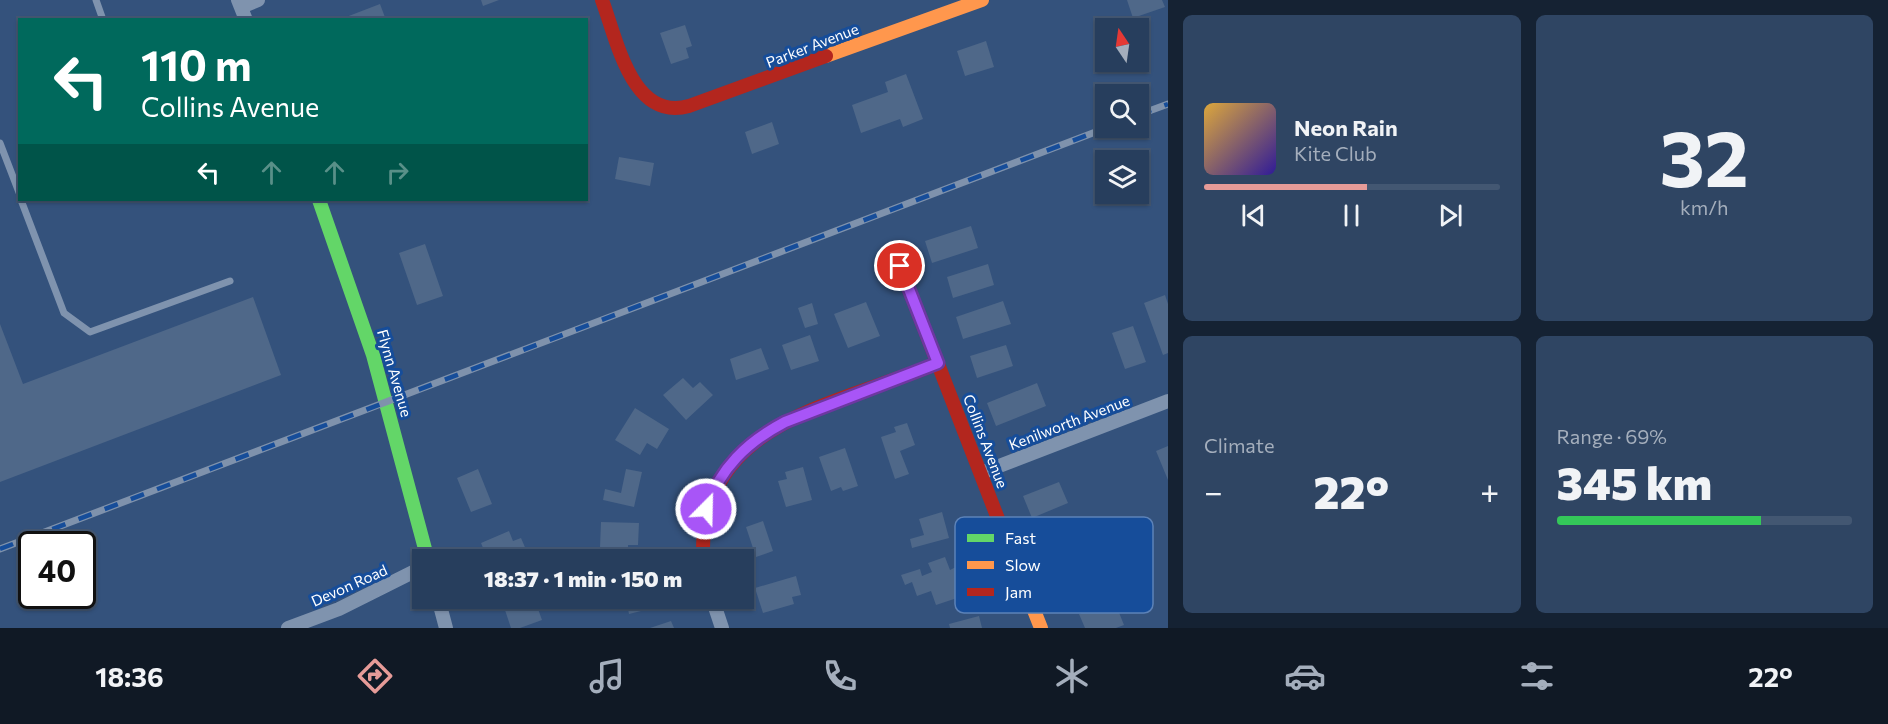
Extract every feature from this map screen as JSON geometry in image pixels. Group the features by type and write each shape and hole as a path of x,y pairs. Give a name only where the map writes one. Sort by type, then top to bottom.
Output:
{"street":[{"path":"242,9 258,0"},
{"name":"Parker Avenue","path":"602,0 634,84 643,96 669,108 689,106 982,0"},
{"name":"Flynn Avenue","path":"319,201 374,355 425,549"},
{"name":"Collins Avenue","path":"900,266 998,517"},
{"path":"703,549 702,528 712,490 735,457 749,444 785,422 938,363"},
{"name":"Kenilworth Avenue","path":"981,473 1168,401"},
{"name":"Devon Road","path":"288,628 339,609 412,572"},
{"path":"441,609 446,628"},
{"path":"716,609 722,628"},
{"name":"Collins Avenue","path":"1035,613 1041,628"}],"lane":[{"path":"96,0 102,17"},
{"path":"0,143 18,190"},
{"path":"21,201 64,313 90,332 230,281"}],"building":[{"path":"481,0 499,0 483,6"},
{"path":"1127,0 1162,0 1165,7 1133,18"},
{"path":"380,4 385,18 344,18"},
{"path":"685,25 692,46 686,48 689,58 671,64 660,33"},
{"path":"986,41 994,67 965,76 957,51"},
{"path":"906,74 923,119 903,127 900,119 861,133 852,105 888,92 885,82"},
{"path":"772,122 779,144 752,154 745,132"},
{"path":"619,157 654,163 650,186 615,179"},
{"path":"971,226 978,248 932,263 925,241"},
{"path":"425,244 443,296 417,305 399,253"},
{"path":"988,264 994,285 953,298 947,277"},
{"path":"1165,295 1168,304 1168,353 1163,355 1144,303"},
{"path":"253,297 281,375 0,482 0,324 23,384"},
{"path":"1003,301 1011,324 963,339 956,317"},
{"path":"866,302 880,336 848,348 834,314"},
{"path":"812,303 818,324 805,328 798,308"},
{"path":"1133,326 1146,362 1125,369 1112,333"},
{"path":"810,335 819,361 791,370 782,345"},
{"path":"1006,345 1013,366 977,378 970,356"},
{"path":"761,348 769,369 736,380 730,359"},
{"path":"683,378 693,388 700,382 713,395 686,420 663,395"},
{"path":"1037,383 1046,406 996,426 987,403"},
{"path":"635,408 669,429 657,449 647,443 640,455 615,440"},
{"path":"907,423 915,445 900,451 909,474 895,479 881,437 896,432 894,427"},
{"path":"1168,446 1168,480 1156,451"},
{"path":"845,448 858,486 843,491 841,487 831,491 819,457"},
{"path":"803,467 812,500 786,507 778,481 787,479 785,472"},
{"path":"478,469 492,504 471,512 457,478"},
{"path":"626,469 642,472 634,507 603,500 605,489 621,493"},
{"path":"1059,482 1068,503 1032,517 1023,496"},
{"path":"942,512 949,538 912,548 910,539 924,535 919,519"},
{"path":"763,521 773,551 756,557 746,527"},
{"path":"601,522 639,523 638,545 628,545 628,549 600,548"},
{"path":"509,531 513,541 521,538 526,549 483,549 481,543"},
{"path":"945,557 950,570 955,568 955,599 936,605 931,591 917,596 912,582 905,585 901,575 920,569 922,576 932,572 928,563"},
{"path":"796,576 801,595 792,597 794,604 763,613 755,588"},
{"path":"505,609 538,609 542,620 520,628 511,628"},
{"path":"628,609 649,609 629,614"},
{"path":"1119,613 1124,625 1116,628 1085,628 1079,614"},
{"path":"979,616 982,628 950,628 949,624"},
{"path":"671,621 674,628 650,628"}],"railway":[{"path":"1149,111 1168,104"},
{"path":"0,549 1095,132"}],"traffic: fast":[{"path":"319,201 373,355 425,549"}],"traffic: slow":[{"path":"826,56 982,0"},
{"path":"1035,613 1041,628"}],"traffic: jam":[{"path":"602,0 621,55 640,90 653,102 670,108 689,106 826,56"},
{"path":"900,266 997,517"},
{"path":"704,549 708,513 723,476 749,447 781,425 818,407 938,363"}],"route":[{"path":"706,509 712,490 735,457 766,431 938,363 900,266"}]}
